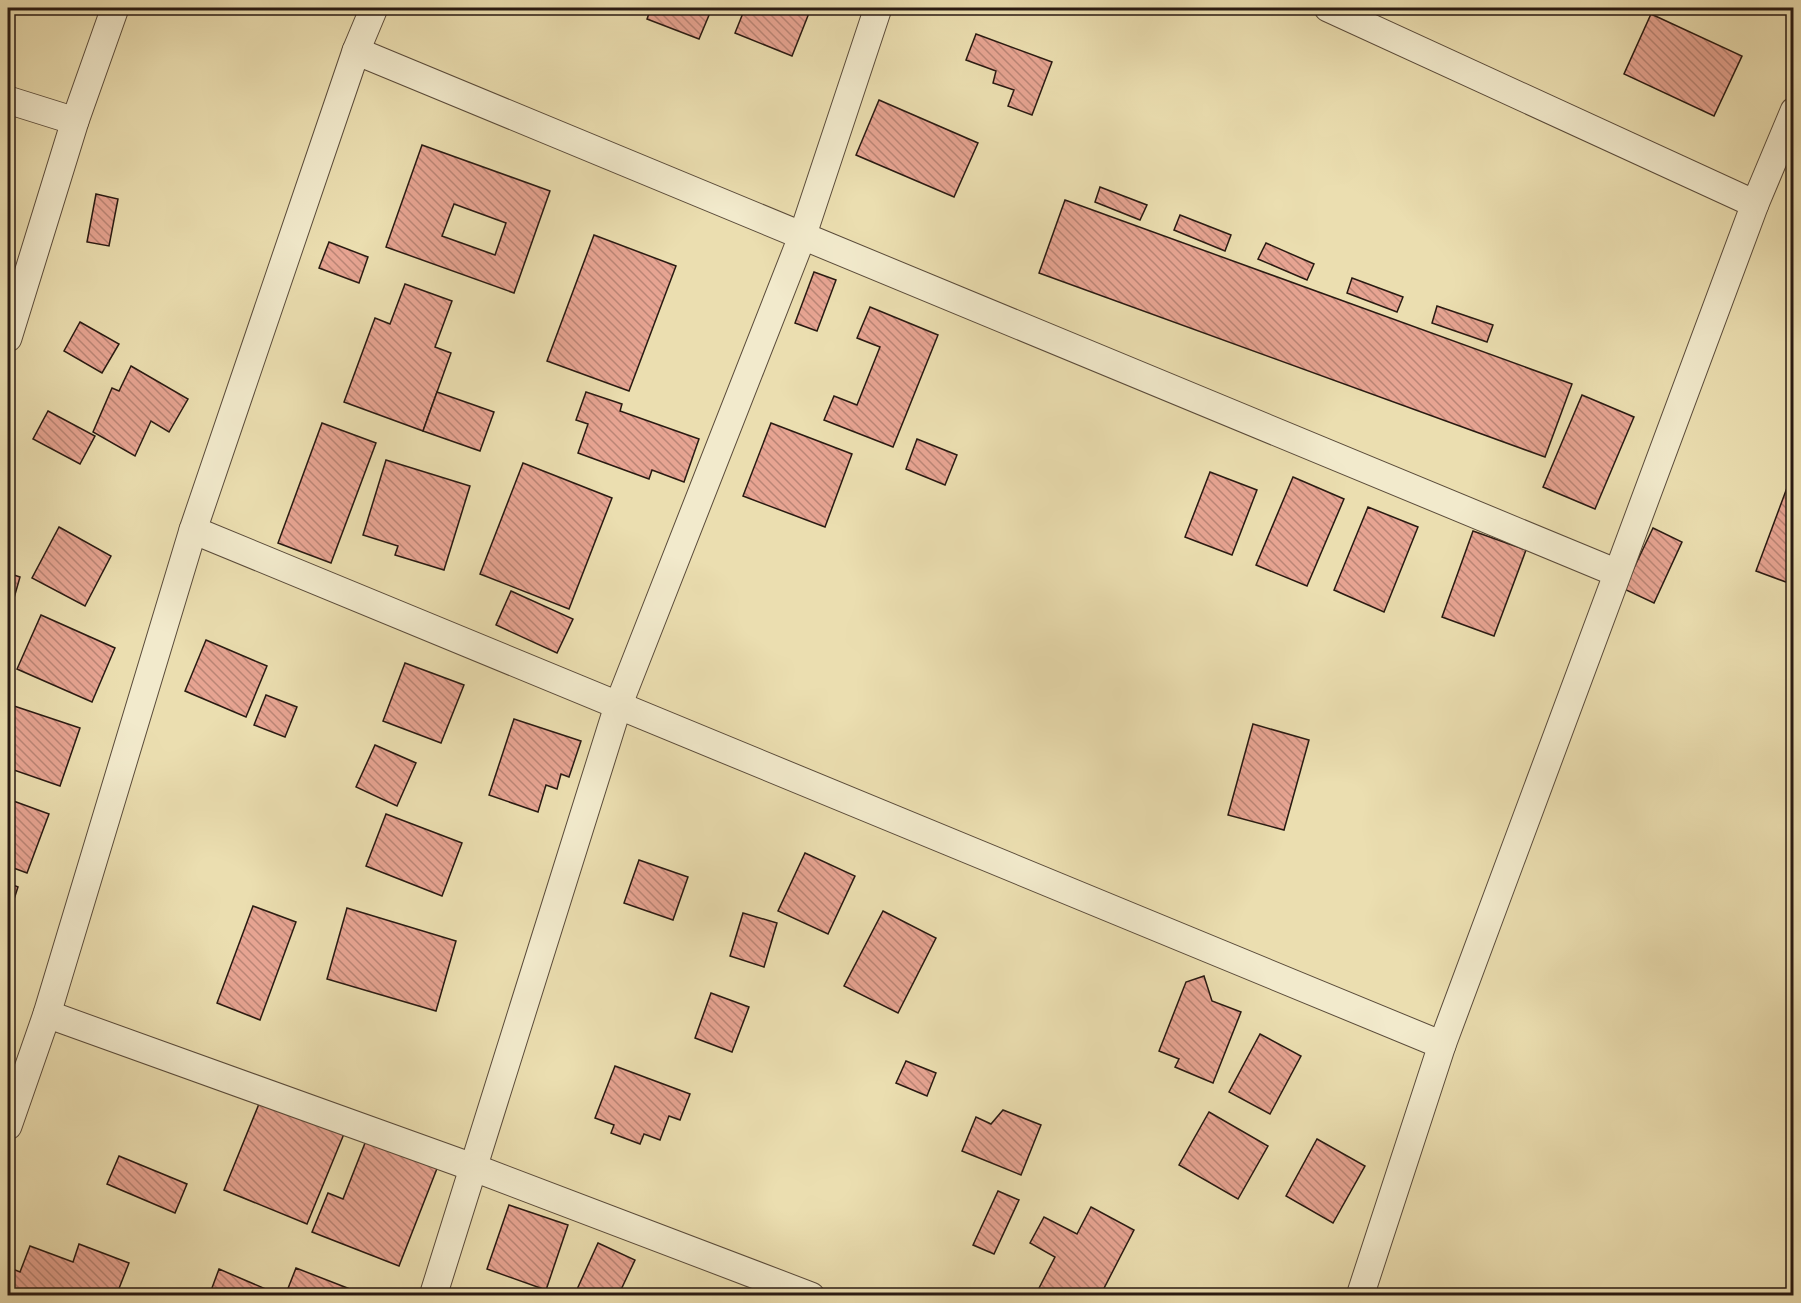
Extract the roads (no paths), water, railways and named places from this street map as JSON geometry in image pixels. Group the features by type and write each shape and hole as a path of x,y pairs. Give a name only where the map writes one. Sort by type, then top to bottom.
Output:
{"street":[{"path":"8,338 75,121 115,8"},
{"path":"8,1126 47,1014 193,530 356,51 374,8"},
{"path":"433,1296 618,706 802,237 878,8"},
{"path":"1328,8 1755,204"},
{"path":"356,51 1617,573"},
{"path":"8,100 75,121"},
{"path":"1360,1296 1442,1045 1755,204 1794,111"},
{"path":"193,530 1442,1045"},
{"path":"47,1014 472,1167 811,1296"}]}
